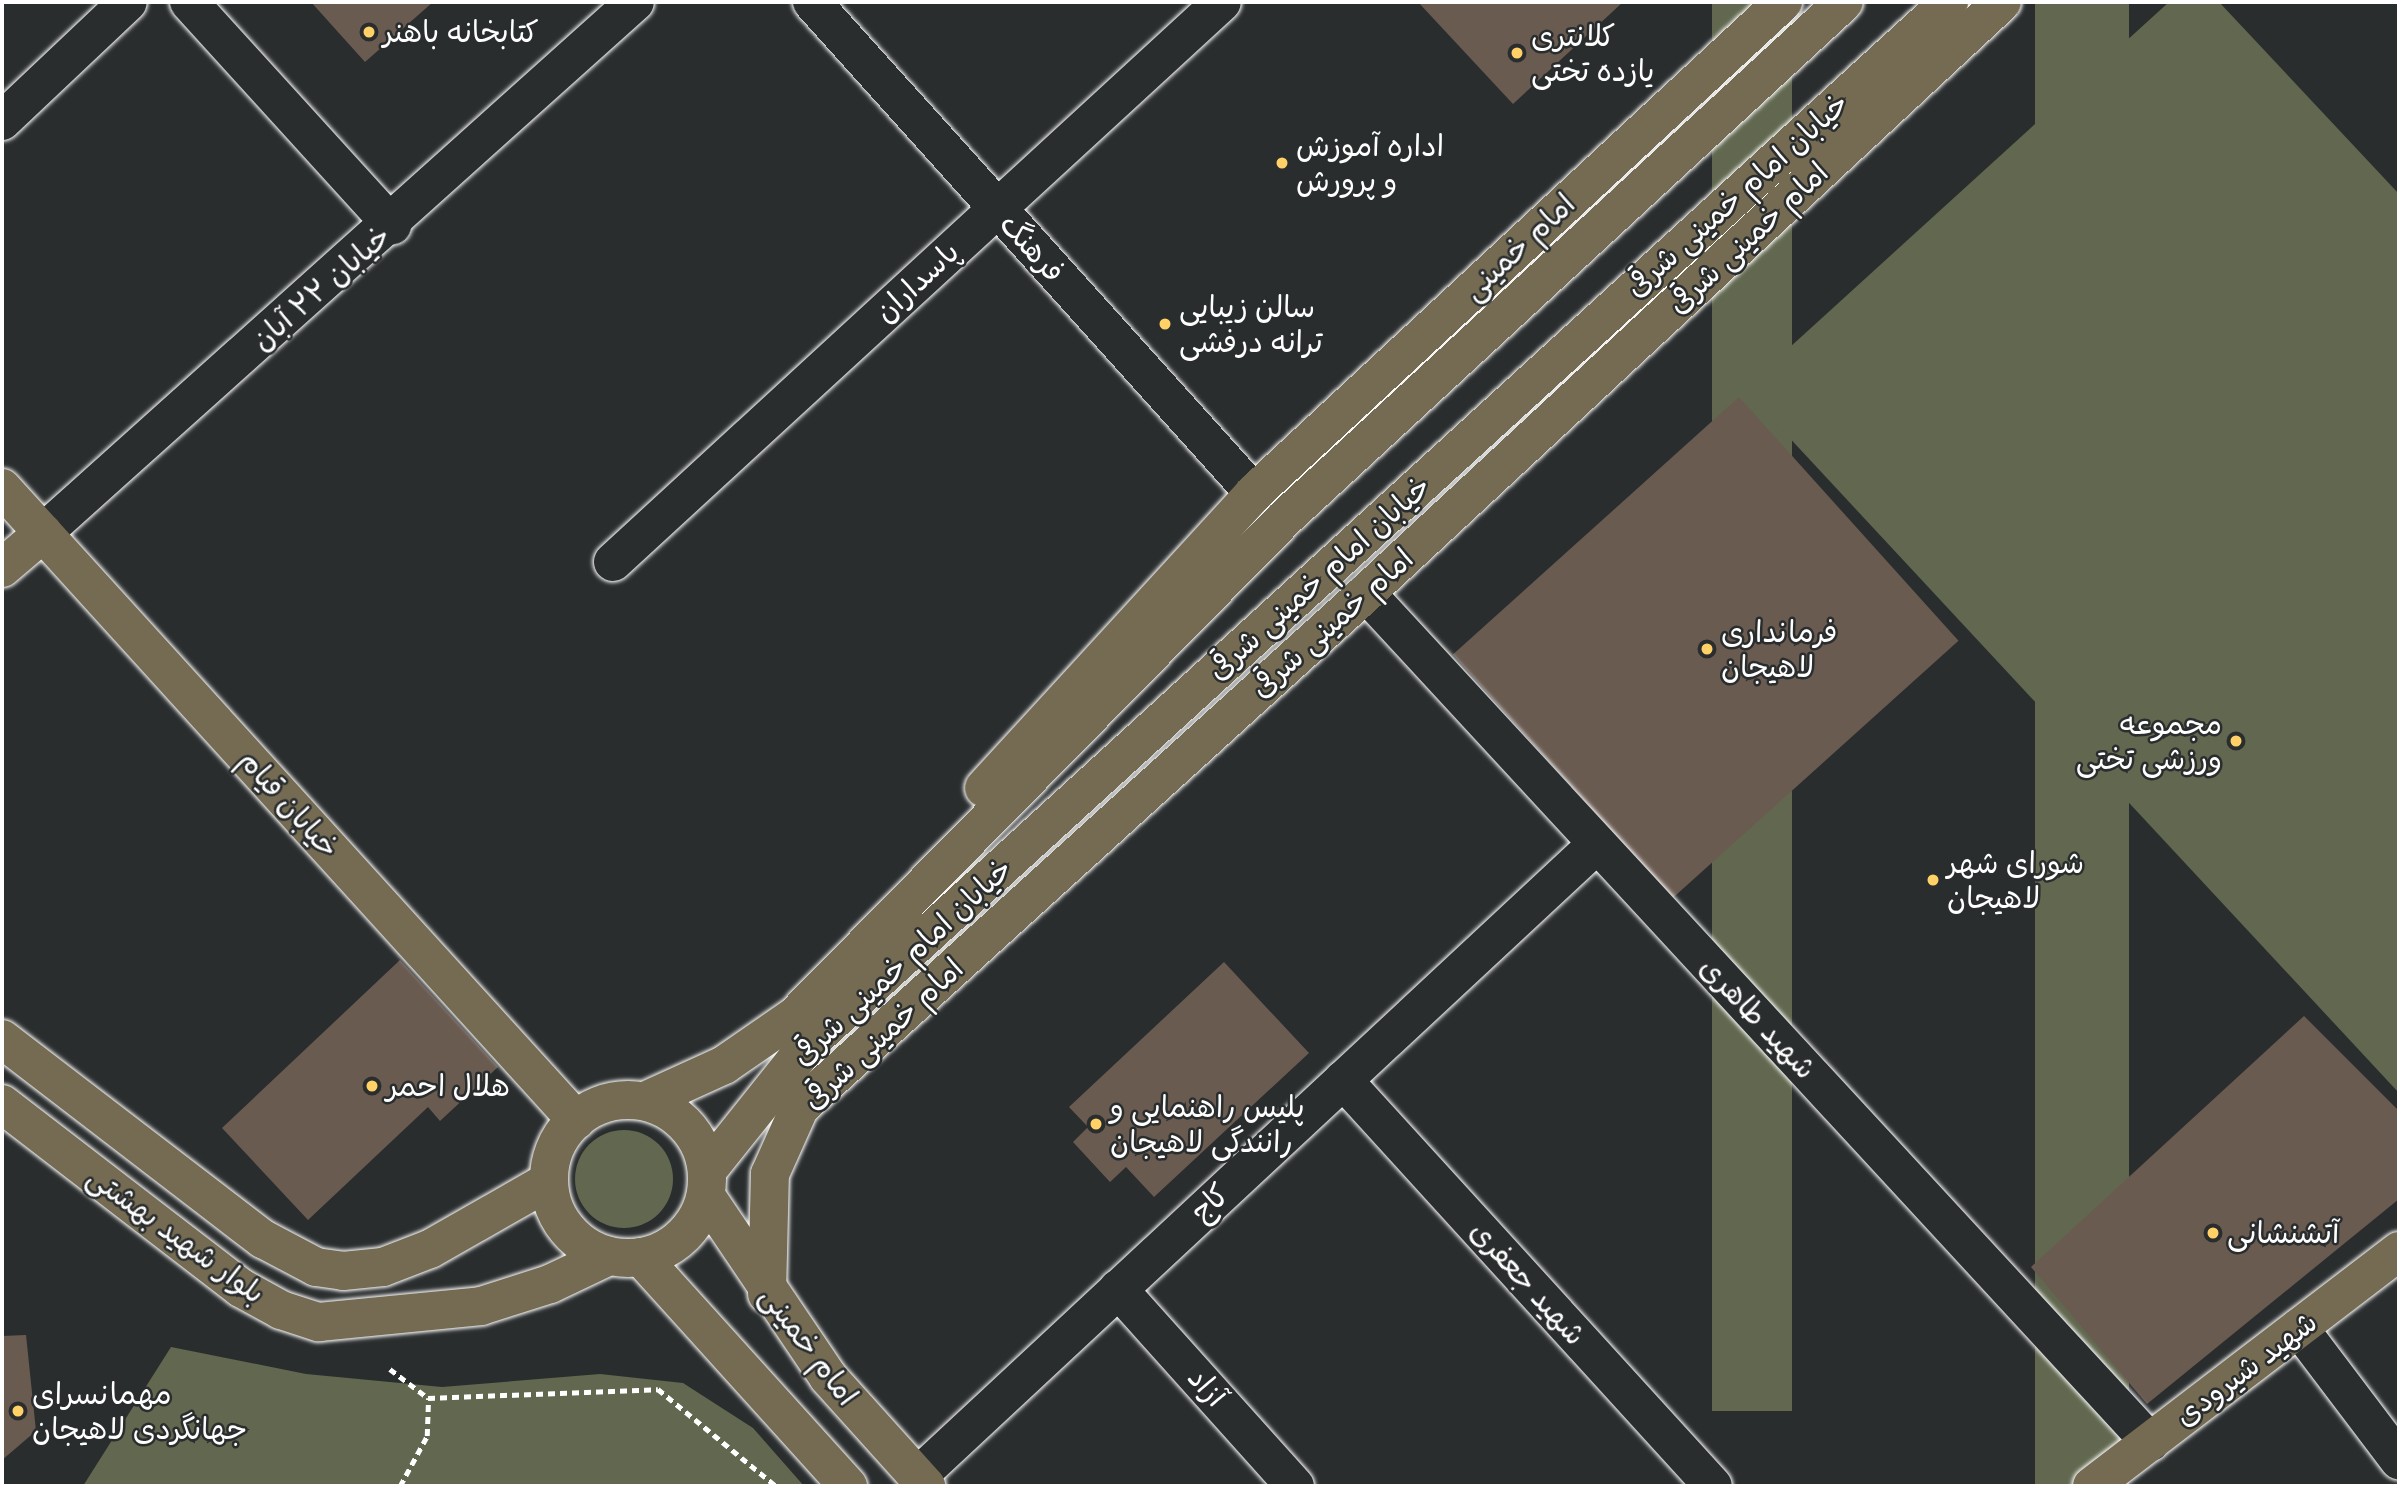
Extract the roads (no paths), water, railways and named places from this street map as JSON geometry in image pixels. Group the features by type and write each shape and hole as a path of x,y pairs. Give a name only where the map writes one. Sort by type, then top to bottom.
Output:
{"main road":[{"name":"امام خمینی","path":"1254,494 1783,2"},
{"name":"خیابان امام خمینی شرقی","path":"645,1101 724,1065 795,1016 1286,517 1844,2"},
{"name":"خیابان امام خمینی شرقی","path":"707,1184 809,1044 1949,2"},
{"name":"امام خمینی شرقی","path":"767,1294 770,1174 800,1107 1366,593 2002,2"},
{"name":"خیابان قیام","path":"2,488 576,1120"},
{"path":"724,1065 825,962 1254,494"},
{"name":"خیابان ۲۲ آبان","path":"2,568 43,533"},
{"name":"بلوار شهید بهشتی","path":"2,1039 263,1238 316,1266 343,1271 383,1267 440,1244 549,1181"},
{"path":"645,1101 687,1126 707,1184 692,1225 670,1246 625,1257 566,1228 549,1181 561,1137 576,1120 596,1106 645,1101"},
{"name":"بلوار شهید بهشتی","path":"2,1104 241,1288 281,1310 319,1322 481,1306 625,1257"},
{"name":"امام خمینی","path":"707,1184 767,1294 828,1377 921,1481"},
{"name":"شهید شیرودی","path":"2092,1486 2399,1251"},
{"name":"امام خمینی","path":"625,1257 848,1486"}],"street":[{"path":"2,121 128,2"},
{"path":"189,2 392,225"},
{"name":"خیابان ۲۲ آبان","path":"43,533 392,225 635,2"},
{"name":"فرهنگ","path":"811,2 1254,494"},
{"name":"پاسداران","path":"613,562 1222,2"},
{"name":"شهید طاهری","path":"1366,593 2150,1442"},
{"name":"کاج","path":"921,1481 1118,1289 1597,844"},
{"name":"شهید جعفری","path":"1343,1080 1713,1486"},
{"name":"آزاد","path":"1118,1289 1295,1486"},
{"path":"2299,1328 2399,1460"}],"place":[{"name":"کتابخانه باهنر","path":"369,32"},
{"name":"کلانتری یازده تختی","path":"1517,53"},
{"name":"اداره آموزش و پرورش","path":"1282,163"},
{"name":"سالن زیبایی ترانه درفشی","path":"1165,324"},
{"name":"فرمانداری لاهیجان","path":"1707,649"},
{"name":"مجموعه ورزشی تختی","path":"2236,741"},
{"name":"شورای شهر لاهیجان","path":"1933,880"},
{"name":"هلال احمر","path":"372,1086"},
{"name":"پلیس راهنمایی و رانندگی لاهیجان","path":"1096,1124"},
{"name":"آتشنشانی","path":"2213,1233"},
{"name":"مهمانسرای جهانگردی لاهیجان","path":"18,1411"}]}
